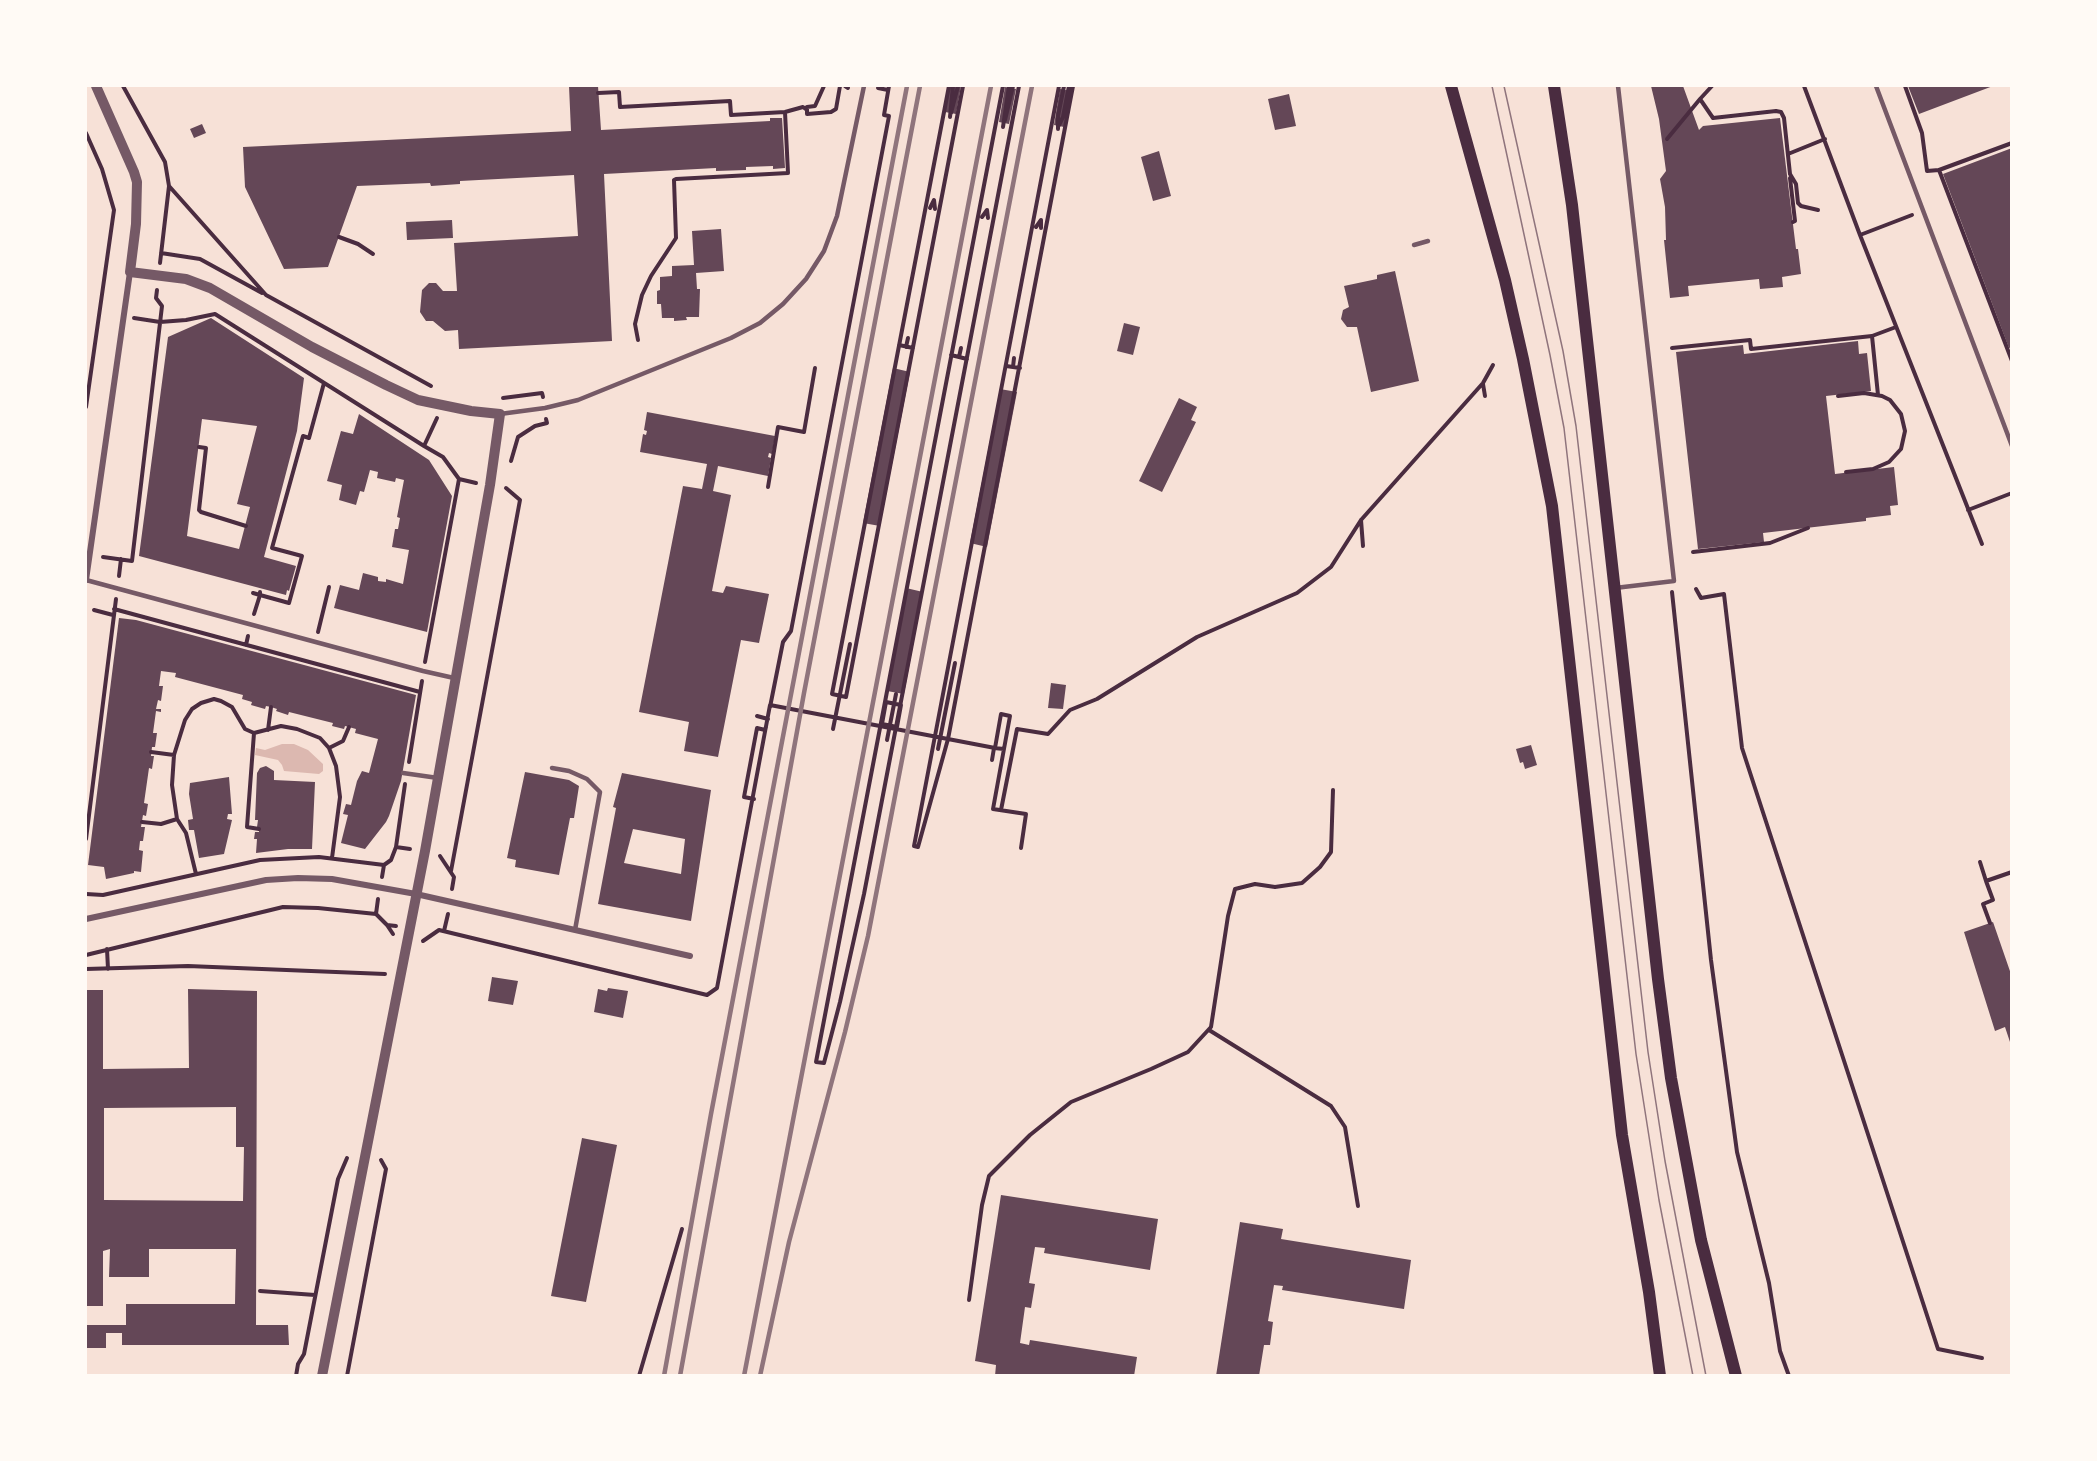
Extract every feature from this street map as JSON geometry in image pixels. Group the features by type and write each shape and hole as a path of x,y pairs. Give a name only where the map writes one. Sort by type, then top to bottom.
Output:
{"main road":[{"path":"1451,86 1505,280 1552,506 1622,1135 1649,1292 1660,1376"},
{"path":"1554,86 1572,205 1671,1078 1701,1240 1736,1376"}],"street":[{"path":"86,580 130,272 138,193 135,172 96,86"},
{"path":"130,272 186,279 210,288 312,346 418,400 471,411 500,414 457,678 322,1376"},
{"path":"86,919 266,880 332,879 416,894 690,956"}],"lane":[{"path":"500,414 545,408 578,400 731,338 760,323 783,304 806,279 824,251 837,216 864,86"},
{"path":"1615,588 1674,581 1618,86"},
{"path":"1876,86 2012,446"},
{"path":"1414,245 1428,241"},
{"path":"86,580 423,671 457,678"},
{"path":"552,768 569,771 587,779 600,792 575,930"},
{"path":"403,773 438,778"}],"path":[{"path":"123,86 165,162 169,186 160,264"},
{"path":"807,110 807,107 815,106 824,86"},
{"path":"598,93 619,92 620,107 730,101 731,115 785,112 803,107 807,110 807,114 831,112 836,109 844,86"},
{"path":"948,86 832,694 846,697 963,86"},
{"path":"950,115 956,86"},
{"path":"1003,86 816,1062 824,1063 862,903 1019,86"},
{"path":"1006,113 1009,86"},
{"path":"1003,125 1014,86"},
{"path":"938,749 949,662 1059,86"},
{"path":"1058,128 1064,86"},
{"path":"1060,117 1071,86"},
{"path":"955,663 914,846 918,847 948,739 1065,131 1071,86"},
{"path":"1667,139 1712,86"},
{"path":"1804,86 1982,544"},
{"path":"1905,86 1922,133 1927,171 1940,170 2012,143"},
{"path":"421,952 423,940 439,930 707,995 717,988 783,642 791,631 889,116 884,115 889,88 878,88"},
{"path":"1700,99 1713,118 1781,112 1784,118 1788,154 1795,221 1793,222"},
{"path":"638,340 635,324 642,295 651,276 676,238 672,184 674,180 676,178 788,173 785,112"},
{"path":"943,115 957,118"},
{"path":"996,126 1003,125 1011,129"},
{"path":"1051,128 1065,131"},
{"path":"86,133 102,169 114,210 86,407"},
{"path":"1788,154 1825,139"},
{"path":"1940,170 2012,361"},
{"path":"1790,174 1796,184 1798,203 1801,206 1818,210"},
{"path":"169,186 266,295"},
{"path":"927,199 940,201"},
{"path":"932,208 934,200"},
{"path":"980,209 995,212"},
{"path":"985,218 987,210"},
{"path":"1860,235 1922,211"},
{"path":"1034,219 1047,222"},
{"path":"1036,227 1041,220"},
{"path":"1041,220 1041,228"},
{"path":"339,237 358,244 373,254"},
{"path":"161,253 200,259 436,389"},
{"path":"132,561 162,306 156,298 157,286"},
{"path":"99,314 105,315"},
{"path":"134,318 160,322 215,314 424,446"},
{"path":"1672,348 1750,340 1751,349 1872,336 1896,327"},
{"path":"1872,336 1878,395"},
{"path":"906,347 908,338"},
{"path":"899,345 913,348"},
{"path":"959,357 961,348"},
{"path":"951,355 967,358"},
{"path":"1013,367 1014,357"},
{"path":"1001,810 1017,729 1048,734 1070,710 1097,699 1197,637 1297,593 1331,567 1361,520 1483,383 1493,365"},
{"path":"1006,366 1020,368"},
{"path":"768,487 778,427 804,432 815,368"},
{"path":"271,554 303,436 309,438 324,383"},
{"path":"1483,383 1485,396"},
{"path":"1838,396 1864,393 1890,400 1901,414 1905,431 1901,449 1896,456 1881,466 1846,472"},
{"path":"199,447 206,448 199,510 246,526"},
{"path":"451,872 520,500 506,488"},
{"path":"1968,510 2012,493"},
{"path":"1361,520 1363,546"},
{"path":"1693,552 1770,543 1808,528"},
{"path":"253,593 289,603 302,556 272,548"},
{"path":"101,556 139,563"},
{"path":"86,839 121,559"},
{"path":"316,642 329,587"},
{"path":"1696,589 1701,598 1724,594 1742,748 1938,1349 1982,1359"},
{"path":"246,645 260,594"},
{"path":"1671,594 1711,960 1737,1152 1768,1283 1780,1351 1789,1376"},
{"path":"114,609 420,692"},
{"path":"94,610 113,615"},
{"path":"842,642 856,645"},
{"path":"839,695 833,729 850,644"},
{"path":"949,662 963,664"},
{"path":"887,693 902,696"},
{"path":"887,740 895,695"},
{"path":"196,874 186,833 177,819 172,785 174,755 185,720 192,709 214,699 232,707 245,729 254,733 281,726 297,729 320,738 329,748 336,766 340,797 332,858"},
{"path":"754,799 744,797 757,728 765,729 770,705 835,718 889,726 897,727 901,705 886,702 882,724 889,726 896,728"},
{"path":"889,726 894,704"},
{"path":"268,730 271,707"},
{"path":"1004,748 994,748 992,760 994,748 1001,714 1010,716 993,809 1026,814 1021,848"},
{"path":"757,716 768,718"},
{"path":"881,726 948,739"},
{"path":"329,748 343,741 349,728"},
{"path":"254,733 247,827 259,829"},
{"path":"938,737 994,748"},
{"path":"151,752 174,755"},
{"path":"969,1300 982,1205 989,1176 1030,1135 1071,1102 1188,1052 1211,1028 1228,916 1235,890 1255,884 1275,886 1302,883 1320,867 1331,852 1333,790"},
{"path":"142,822 161,824 177,819"},
{"path":"396,847 413,849"},
{"path":"432,852 438,854 454,877 452,888"},
{"path":"1980,862 1993,900 1983,904 1990,923"},
{"path":"1986,881 2012,872"},
{"path":"86,954 283,908 318,908 376,914 394,935 392,945"},
{"path":"387,925 400,927"},
{"path":"106,950 108,969"},
{"path":"86,969 188,966 386,975 388,965"},
{"path":"1209,1030 1331,1106 1346,1127 1358,1206"},
{"path":"296,1376 298,1364 304,1354 338,1179 350,1153"},
{"path":"347,1376 386,1168 380,1158"},
{"path":"639,1376 682,1229"},
{"path":"260,1291 315,1294"}],"shaded area":[{"path":"282,744 294,744 308,750 323,764 323,771 319,774 284,771 278,760 255,755 256,748 265,750"}],"building":[{"path":"569,86 598,86 601,130 770,121 770,118 782,118 785,168 773,169 773,166 746,167 746,170 716,171 716,168 604,174 612,341 459,349 458,330 445,331 433,321 426,321 420,312 422,290 429,283 436,283 443,291 457,291 454,243 578,236 574,175 460,181 460,184 431,186 430,183 357,186 328,267 284,269 245,187 243,147 571,131"},
{"path":"950,86 961,86 956,114 945,112"},
{"path":"1651,86 1683,86 1699,130 1703,126 1780,118 1801,274 1782,277 1783,287 1760,289 1759,279 1688,286 1689,296 1670,298 1664,240 1666,240 1665,207 1660,179 1666,171 1659,119"},
{"path":"1908,86 1993,86 1919,114"},
{"path":"1005,87 1016,89 1009,124 999,122"},
{"path":"1060,89 1071,91 1064,127 1054,125"},
{"path":"1289,94 1296,126 1275,130 1268,99"},
{"path":"202,124 206,133 194,138 190,129"},
{"path":"2012,148 2012,347 2009,348 1943,174"},
{"path":"1159,151 1171,196 1153,201 1141,157"},
{"path":"452,220 453,238 407,240 406,222"},
{"path":"721,229 724,271 696,273 697,289 700,289 699,317 686,317 687,320 674,321 674,318 662,318 661,304 657,304 660,277 672,276 672,266 694,265 692,231"},
{"path":"1395,271 1419,381 1371,392 1357,327 1347,327 1341,319 1343,310 1349,307 1344,286 1377,279 1377,275"},
{"path":"211,318 304,378 297,431 264,557 296,566 286,595 139,556 168,337","holes":["202,419 257,426 237,504 250,507 239,549 187,536"]},
{"path":"1124,323 1140,327 1133,355 1117,351"},
{"path":"1858,341 1859,354 1867,353 1871,391 1826,396 1835,474 1894,467 1898,505 1890,506 1891,515 1866,518 1866,521 1763,533 1764,542 1698,549 1676,352 1743,345 1744,354"},
{"path":"893,368 910,372 880,526 863,523"},
{"path":"1000,389 1017,392 987,547 970,543"},
{"path":"1179,398 1197,407 1191,420 1196,422 1162,492 1139,481"},
{"path":"647,412 775,436 772,454 769,453 768,457 771,458 768,476 718,466 713,491 731,495 712,591 723,593 726,586 769,594 759,643 741,640 718,757 684,751 689,722 639,712 683,486 702,489 707,464 640,452 643,434 646,435 647,431 644,430"},
{"path":"359,414 429,460 452,496 427,632 334,608 340,585 359,590 363,573 378,577 378,581 386,582 386,579 403,584 409,550 392,547 395,529 398,529 400,518 397,517 404,480 396,478 395,482 377,478 378,472 370,470 364,492 360,491 356,505 339,500 342,485 327,481 341,431 353,434"},
{"path":"906,588 923,592 904,694 887,691"},
{"path":"119,618 136,620 416,695 401,781 386,822 365,849 341,843 348,815 343,814 346,804 351,805 362,771 369,773 378,739 355,733 356,729 345,726 344,729 332,726 333,723 289,712 288,715 271,707 266,706 265,709 251,705 252,702 242,699 243,695 175,677 176,673 161,671 159,686 163,686 161,701 158,700 156,709 161,709 161,712 156,711 153,733 157,733 151,756 154,756 152,769 149,768 144,803 148,804 141,827 145,827 139,850 143,851 141,872 134,871 134,873 106,879 104,867 88,865"},
{"path":"1051,683 1066,685 1063,709 1048,708"},
{"path":"1531,745 1537,765 1525,769 1523,762 1520,763 1516,749"},
{"path":"266,766 274,771 274,780 315,782 312,849 256,853 255,832 259,832 258,820 255,820 257,773 260,768"},
{"path":"525,772 569,780 579,786 574,818 570,818 559,875 515,867 516,860 507,858"},
{"path":"622,773 711,790 691,921 598,904 616,808 613,807","holes":["633,829 685,839 681,874 624,863"]},
{"path":"229,777 232,814 228,814 227,819 232,820 224,854 199,858 194,830 189,830 188,820 193,819 189,794 190,783"},
{"path":"1993,922 2012,977 2011,1045 2005,1027 1995,1031 1964,932"},
{"path":"492,977 518,981 513,1005 488,1001"},
{"path":"608,988 628,991 623,1018 594,1012 598,989 607,991"},
{"path":"188,989 257,991 256,1325 288,1325 289,1345 122,1345 122,1333 106,1333 106,1348 86,1348 86,1325 126,1325 126,1304 235,1304 236,1249 149,1249 149,1277 109,1277 110,1249 103,1251 103,1306 86,1306 86,990 103,990 103,1069 189,1068","holes":["236,1107 236,1147 244,1147 243,1201 104,1200 104,1108"]},
{"path":"582,1138 617,1145 586,1302 551,1296"},
{"path":"1001,1195 1158,1219 1150,1270 1044,1253 1045,1248 1035,1247 1029,1283 1035,1284 1031,1308 1025,1307 1020,1343 1029,1345 1030,1340 1137,1357 1134,1376 995,1376 996,1365 975,1361"},
{"path":"1240,1222 1283,1229 1281,1239 1411,1260 1404,1309 1282,1290 1283,1286 1274,1285 1268,1321 1273,1322 1270,1345 1264,1345 1259,1376 1216,1376"}],"tram line":[{"path":"1492,86 1564,428 1636,1054 1659,1200 1693,1376"},
{"path":"1504,86 1563,351 1576,426 1648,1052 1665,1161 1706,1376"}],"railway":[{"path":"664,1376 711,1114 907,86"},
{"path":"680,1376 804,693 920,86"},
{"path":"744,1376 991,86"},
{"path":"760,1376 789,1242 868,936 1032,86"}]}
